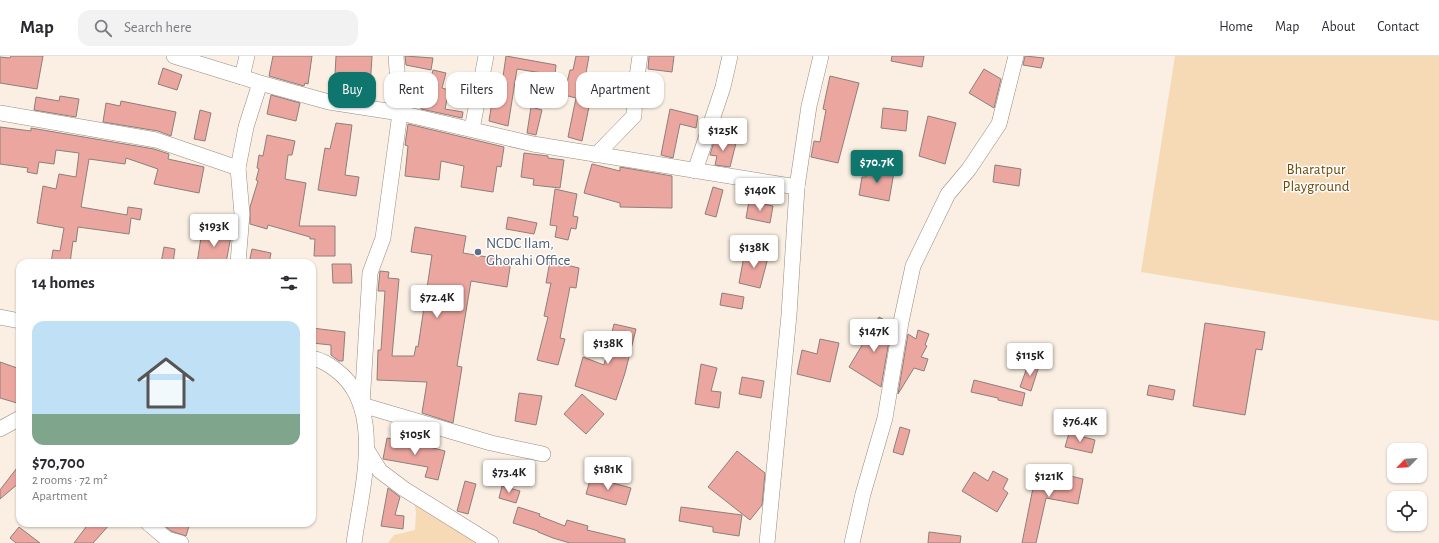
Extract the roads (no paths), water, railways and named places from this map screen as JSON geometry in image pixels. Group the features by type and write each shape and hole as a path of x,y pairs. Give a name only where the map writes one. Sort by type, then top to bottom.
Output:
{"street":[{"path":"174,56 260,83 329,102 400,113 533,144 797,187"},
{"path":"242,77 247,56"},
{"path":"354,543 367,450 366,426 362,405 370,273 382,238 400,113 396,56"},
{"path":"472,129 486,56"},
{"path":"596,154 634,116 635,90 640,56"},
{"path":"695,170 723,87 730,56"},
{"path":"766,543 790,315 797,187 809,106 821,56"},
{"path":"852,543 863,494 885,418 901,322 913,266 948,194 969,169 999,124 1016,56"},
{"path":"238,259 242,214 238,168 246,126 260,83"},
{"path":"0,113 156,140 238,168"},
{"path":"0,317 16,320"},
{"path":"316,359 322,360 348,379 362,405 491,443 543,454"},
{"path":"0,429 16,420"},
{"path":"367,450 380,471 404,489 491,543"},
{"path":"153,527 167,539 181,543"}],"place":[{"name":"NCDC Ilam, Ghorahi Office","path":"478,252"}],"park label":[{"name":"Bharatpur Playground","path":"1316,178"}]}
